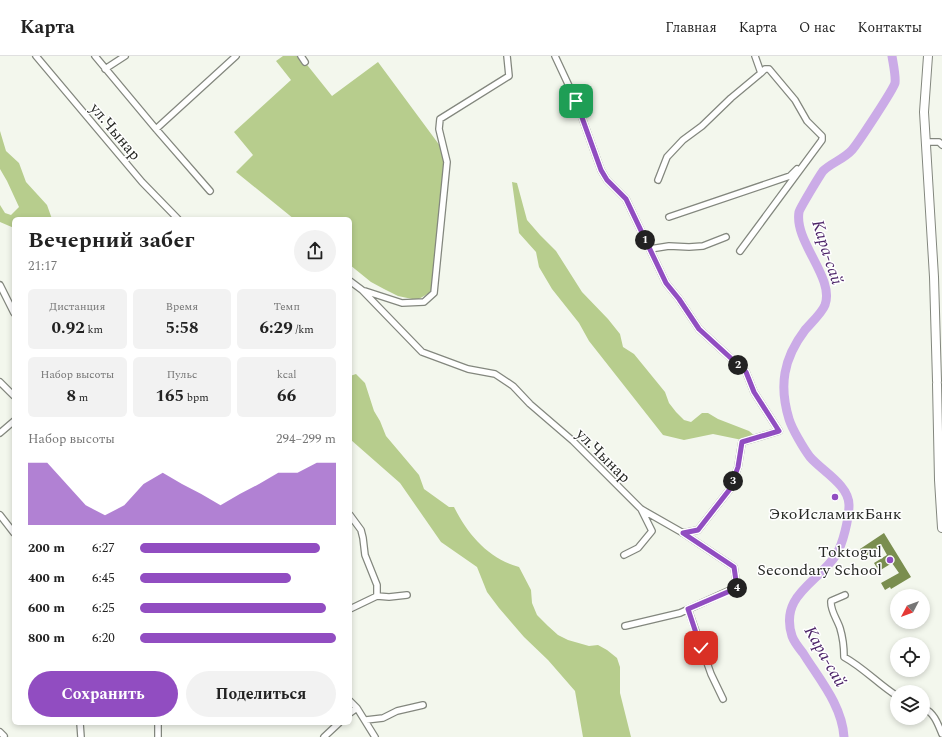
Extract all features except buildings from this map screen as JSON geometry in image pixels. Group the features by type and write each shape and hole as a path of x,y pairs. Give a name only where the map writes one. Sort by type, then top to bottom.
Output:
{"main road":[{"path":"928,56 924,112 938,276 936,324 939,387 938,435 942,528"},
{"path":"936,324 942,337"},
{"path":"939,387 938,375 942,370"},
{"path":"938,435 942,423"}],"street":[{"name":"ул.Чынар","path":"36,56 142,182 176,217"},
{"path":"95,56 210,191"},
{"path":"105,69 125,56"},
{"path":"156,129 236,56"},
{"path":"301,56 306,62"},
{"path":"362,290 402,303 424,302 434,293 447,162 439,129 440,119 509,76 507,56"},
{"path":"555,56 576,101 601,170 607,180 626,199 666,283 679,299 699,329 746,372 754,392 779,431 742,442 738,467 730,489 698,530 683,533"},
{"path":"755,56 761,72"},
{"path":"658,180 667,157 683,140 702,126 731,98 765,69 769,69 795,100 807,121 822,136 822,140"},
{"path":"668,217 790,176 809,157 822,140"},
{"path":"740,251 822,140"},
{"path":"926,142 939,142 942,145"},
{"path":"650,249 669,246 703,246 726,237"},
{"name":"ул.Чынар","path":"352,282 362,290 422,352 468,369 495,374 513,386 530,404 573,441 641,509 683,533 734,567 737,588 680,613 625,626"},
{"path":"0,285 12,309"},
{"path":"0,382 12,394"},
{"path":"0,433 12,423"},
{"path":"624,555 638,548 652,531 641,509"},
{"path":"0,515 12,530"},
{"path":"352,518 361,530 365,555 377,585 377,596"},
{"path":"352,608 377,596 389,597 407,595"},
{"path":"845,595 831,601 844,644 844,657 865,670 890,691"},
{"path":"688,609 711,674 723,699"},
{"path":"352,703 366,720 375,737"},
{"path":"366,720 382,718 397,711 423,705"},
{"path":"352,712 357,708"},
{"path":"930,713 936,720 942,734"},
{"path":"80,725 81,737"},
{"path":"158,725 158,737"},
{"path":"324,737 337,725"}],"green space":[{"path":"283,56 300,56 332,96 378,62 446,154 441,226 431,292 417,300 398,296 371,282 352,267 352,217 292,217 236,172 253,155 234,132 291,80 276,61"},
{"path":"0,131 6,151 19,163 26,182 47,205 51,217 12,217 12,227 0,222 0,205 5,213 11,215 19,207 0,169"},
{"path":"512,182 517,183 527,220 556,251 582,292 620,334 623,347 634,354 665,392 669,403 676,412 684,420 691,422 702,413 708,413 718,419 749,431 756,437 747,441 713,434 684,440 663,435 589,341 579,323 552,289 539,267 536,252 519,233"},
{"path":"356,374 365,383 374,411 386,436 419,475 424,489 449,507 454,507 473,536 489,552 508,563 519,567 531,590 532,603 537,615 558,635 568,640 589,646 598,645 617,658 620,667 620,693 631,737 583,737 575,691 499,608 487,592 477,567 441,542 400,483 352,441 352,375"}],"waterway":[{"name":"Кара-сай","path":"844,737 839,714 834,703 794,640 789,622 791,610 795,600 828,565 839,550 848,517 848,498 840,485 810,457 798,439 789,419 784,395 784,384 785,373 792,352 805,330 819,315 825,305 827,294 820,272 802,235 799,224 799,212 823,171 852,150 868,128 888,95 895,83 892,56"}],"place":[{"name":"ЭкоИсламикБанк","path":"835,497"},
{"name":"Toktogul Secondary School","path":"890,560"}],"route":[{"path":"576,101 601,170 607,180 626,199 666,283 679,299 699,329 746,372 754,392 779,431 742,442 739,452 738,467 730,489 698,530 683,533 734,567 737,588 688,609 701,648"}]}
